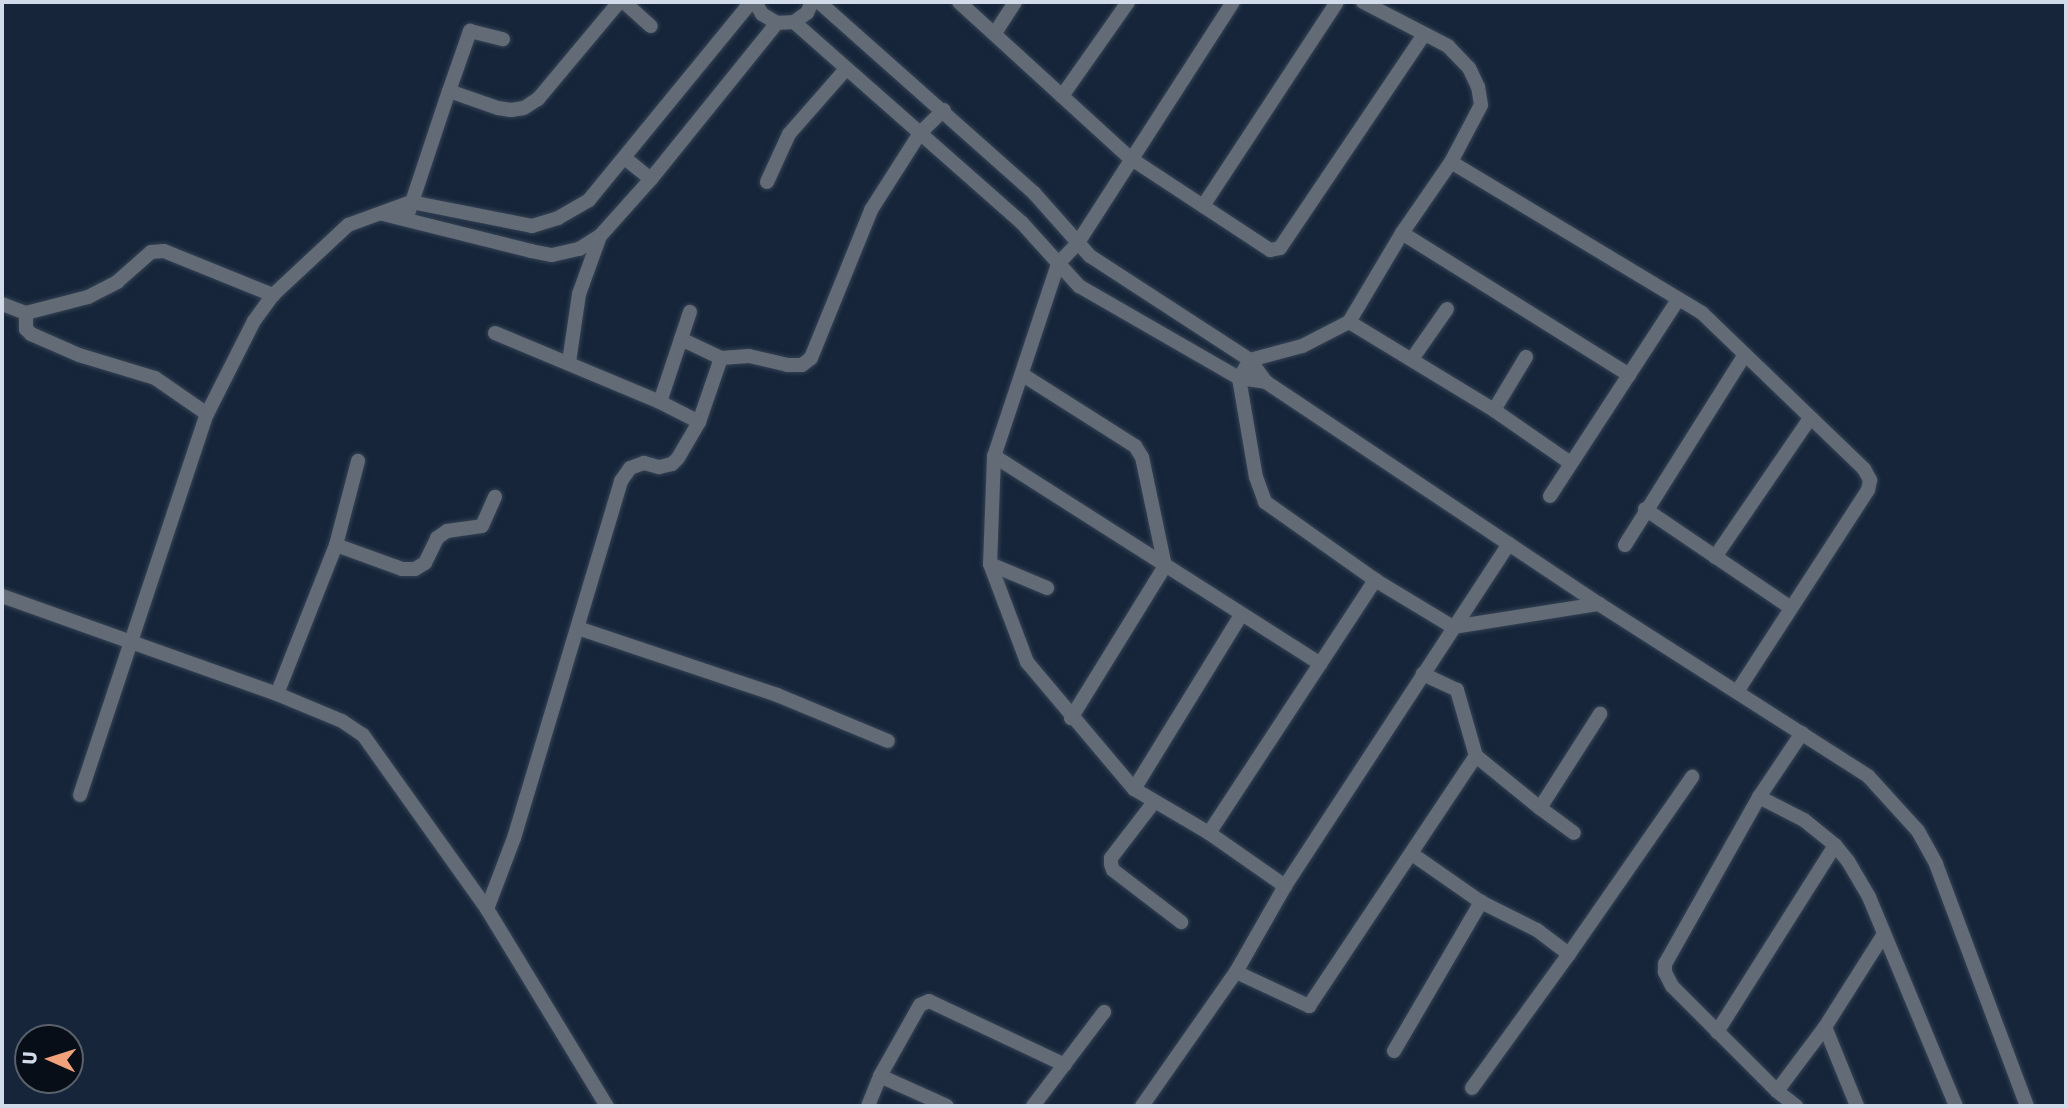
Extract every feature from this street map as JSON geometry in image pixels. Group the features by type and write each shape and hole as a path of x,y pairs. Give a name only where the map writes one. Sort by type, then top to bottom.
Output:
{"street":[{"path":"449,91 511,110 524,108 538,99 619,2"},
{"path":"624,2 651,26"},
{"path":"80,795 207,414 254,321 273,295 348,225 411,202 532,226 558,218 589,200 626,159 753,2 762,15 777,23 794,22 807,13 812,2"},
{"path":"819,2 944,110 1034,193 1077,244 1250,360 1266,382 1600,604 1738,690 1868,776 1919,831 1936,864 2027,1106"},
{"path":"959,2 1130,158 1270,250 1280,248 1423,36"},
{"path":"995,33 1015,2"},
{"path":"1062,96 1128,2"},
{"path":"1233,2 1077,244 1058,264 994,456 990,564 1027,662 1071,718 1134,789 1209,833 1285,886"},
{"path":"1203,206 1337,2"},
{"path":"1363,2 1423,36 1448,46 1469,68 1478,87 1481,105 1451,162 1402,233 1349,322 1302,346 1250,360 1238,378 1256,477 1265,502 1375,580 1453,627 1600,604"},
{"path":"794,22 1022,223 1079,286 1238,378 1266,382"},
{"path":"383,214 552,255 579,249 600,236 652,179 777,23"},
{"path":"407,220 470,31 503,39"},
{"path":"767,182 789,134 846,69"},
{"path":"681,339 721,358 749,356 787,365 802,365 811,358 871,210 920,133 944,110"},
{"path":"626,159 652,179"},
{"path":"1451,162 1702,313 1864,469 1870,480 1868,491 1738,690"},
{"path":"1402,233 1629,375"},
{"path":"569,362 579,294 600,236"},
{"path":"2,304 26,313 101,292 151,252 164,251 273,295"},
{"path":"1550,496 1569,462 1678,300"},
{"path":"1412,359 1447,309"},
{"path":"26,313 26,329 31,334 79,355 155,378 207,414"},
{"path":"660,401 690,313"},
{"path":"1349,322 1494,411 1569,462"},
{"path":"495,333 660,401 699,422"},
{"path":"1625,545 1645,509 1744,356"},
{"path":"1494,411 1526,357"},
{"path":"487,909 514,838 621,481 630,468 644,463 659,467 672,464 699,422 721,358"},
{"path":"1023,375 1135,446 1142,457 1165,566 1071,718"},
{"path":"1715,556 1810,418"},
{"path":"994,456 1320,664"},
{"path":"277,694 335,545 358,461"},
{"path":"335,545 402,569 415,569 425,563 437,538 447,531 482,526 495,497"},
{"path":"1645,509 1791,608"},
{"path":"1142,1106 1236,972 1285,886 1509,544"},
{"path":"990,564 1047,588"},
{"path":"1209,833 1375,580"},
{"path":"2,596 277,694 342,721 363,736 487,909 607,1106"},
{"path":"1134,789 1241,615"},
{"path":"578,628 777,695 888,741"},
{"path":"1423,674 1457,691 1476,756 1574,833"},
{"path":"1540,808 1600,713"},
{"path":"1796,1106 1777,1091 1672,986 1665,972 1665,964 1668,954 1759,797 1802,733"},
{"path":"1236,972 1309,1006 1476,756"},
{"path":"1472,1088 1692,778"},
{"path":"1759,797 1804,820 1835,845 1869,897 1956,1106"},
{"path":"1154,802 1111,858 1111,864 1113,870 1181,922"},
{"path":"1717,1032 1835,845"},
{"path":"1412,854 1481,902 1537,930 1569,954"},
{"path":"1394,1051 1481,902"},
{"path":"1777,1091 1825,1027 1884,934"},
{"path":"868,1106 880,1076 920,1005 929,1001 1065,1065"},
{"path":"1033,1106 1104,1012"},
{"path":"1825,1027 1857,1106"},
{"path":"880,1076 947,1106"}]}
